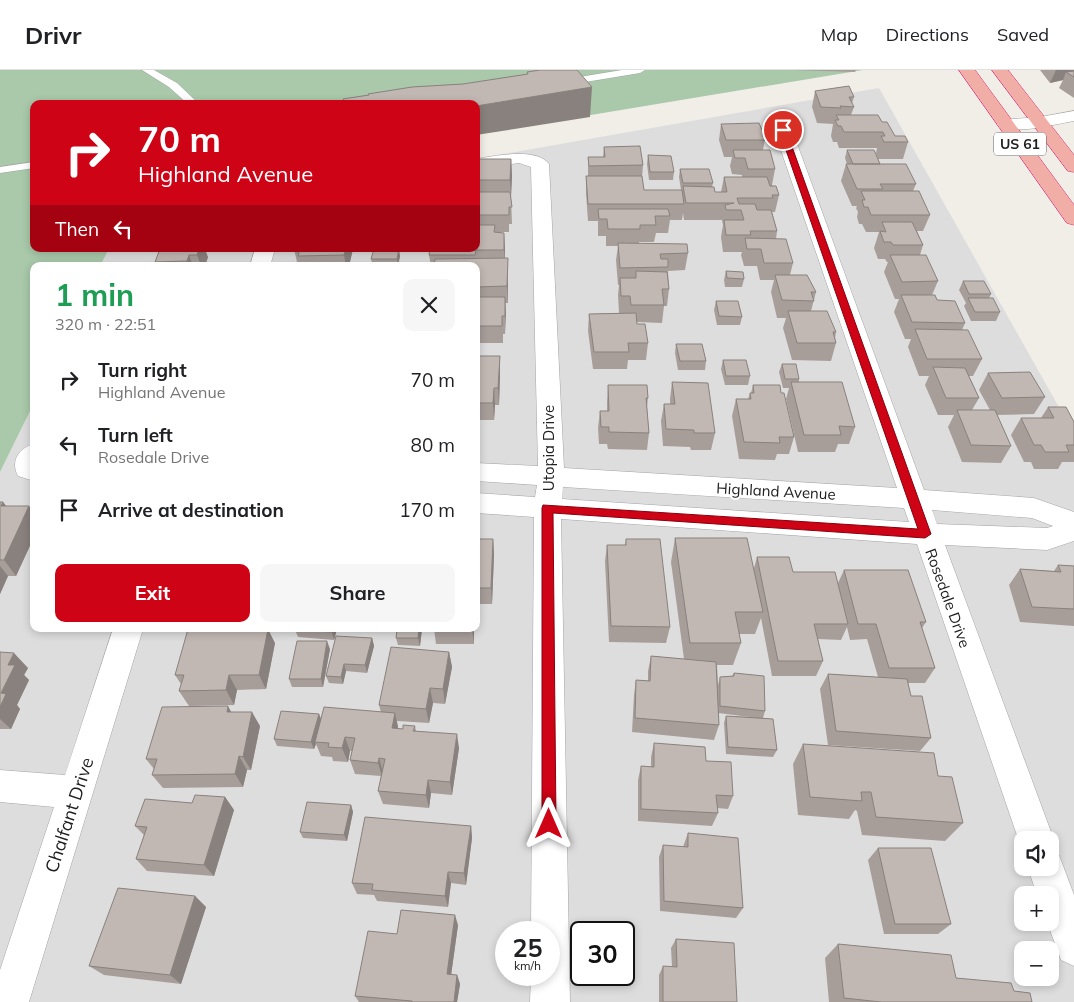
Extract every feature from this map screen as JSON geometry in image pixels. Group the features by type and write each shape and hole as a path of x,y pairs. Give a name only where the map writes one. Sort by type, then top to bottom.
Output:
{"highway":[{"name":"US 61","path":"967,70 1074,219"},
{"name":"US 61","path":"1000,70 1074,167"}],"street":[{"path":"1006,124 1040,122 1074,116"},
{"name":"Rosedale Drive","path":"783,130 925,534 1033,831"},
{"name":"Utopia Drive","path":"480,163 520,158 540,164 549,493 550,1002"},
{"path":"30,457 27,469 30,470"},
{"name":"Highland Avenue","path":"480,473 549,493 925,534 1047,539 1074,530"},
{"name":"Highland Avenue","path":"480,502 549,493 914,499 1034,508 1074,523"},
{"name":"Chalfant Drive","path":"9,1002 127,632"},
{"path":"0,786 76,792"},
{"path":"1049,876 1074,946"}],"lane":[{"path":"147,70 173,85 190,100"},
{"path":"549,85 640,70"},
{"path":"0,170 30,166"}],"shaded area":[{"path":"879,88 1074,434 1074,1002 0,1002 0,472 30,411 30,632 480,632 480,262 102,262 107,252 480,252 480,158"}],"green space":[{"path":"0,70 863,70 480,133 480,100 30,100 30,252 107,252 102,262 30,262 30,411 0,472"}],"building":[{"path":"577,70 592,87 480,105 480,100 343,99 412,87 463,84 528,74 527,72"},
{"path":"1074,71 1074,77 1066,72"},
{"path":"849,86 854,97 849,97 854,107 821,107 815,91"},
{"path":"836,115 878,115 882,122 887,122 895,136 905,136 908,142 884,142 881,136 885,136 883,132 844,132 835,120 839,120"},
{"path":"759,123 762,130 765,130 766,134 762,134 765,140 726,140 721,124"},
{"path":"640,146 643,165 589,166 588,157 605,157 604,147"},
{"path":"733,150 770,150 775,169 748,169 745,158 735,158"},
{"path":"847,150 874,150 880,164 853,164"},
{"path":"648,155 671,156 674,172 650,172"},
{"path":"480,159 511,159 510,180 480,180"},
{"path":"846,164 906,164 916,184 880,184 883,189 857,189"},
{"path":"680,169 709,169 713,183 683,183"},
{"path":"586,176 642,176 644,190 682,190 684,204 588,204"},
{"path":"724,177 767,177 770,186 776,186 779,195 772,195 773,198 737,198 739,204 755,204 757,210 771,210 777,231 750,231 751,235 726,235 724,220 744,220 741,210 726,210 725,205 734,203 686,203 683,186 714,187 715,192 727,192"},
{"path":"861,191 919,191 930,215 871,215 868,207 864,207 862,200 865,200"},
{"path":"480,192 510,192 512,207 509,207 509,215 480,215"},
{"path":"598,209 668,209 670,216 655,216 656,225 640,225 640,229 608,229 607,219 599,219"},
{"path":"882,222 912,222 923,245 893,245 891,242 884,242 880,231 886,232"},
{"path":"480,225 495,225 494,232 504,233 504,250 480,250"},
{"path":"745,238 786,239 793,263 764,263 761,249 747,249"},
{"path":"618,243 687,244 688,253 660,254 661,259 668,259 668,267 620,268"},
{"path":"159,252 198,252 197,255 189,255 187,261 155,262"},
{"path":"299,252 345,252 344,255 298,256"},
{"path":"373,252 398,252 397,259 371,259"},
{"path":"430,252 476,252 475,255 429,255"},
{"path":"890,255 926,255 938,281 902,282"},
{"path":"508,258 507,286 480,287 480,262 435,262 435,259"},
{"path":"636,271 667,272 669,289 662,289 664,305 631,305 630,296 621,296 620,278 636,278"},
{"path":"726,271 743,272 744,279 727,278"},
{"path":"775,275 807,275 816,292 811,292 814,301 782,300"},
{"path":"963,281 984,281 991,294 969,294"},
{"path":"901,295 935,295 937,300 955,301 965,323 912,322"},
{"path":"480,297 505,297 505,316 502,316 502,326 480,326"},
{"path":"968,298 993,298 1000,312 975,312"},
{"path":"716,301 738,301 742,317 719,316"},
{"path":"788,311 827,311 836,332 833,332 836,343 797,343"},
{"path":"636,313 637,324 645,324 648,343 628,343 629,352 594,352 589,314"},
{"path":"915,329 968,330 982,359 927,359"},
{"path":"676,344 702,344 706,361 680,361"},
{"path":"480,356 500,356 498,388 494,388 493,403 480,403"},
{"path":"723,360 746,360 750,376 726,376"},
{"path":"782,364 796,364 799,379 785,379"},
{"path":"933,367 965,368 979,398 946,398"},
{"path":"1030,372 1045,397 1002,398 988,373"},
{"path":"672,382 708,383 715,433 694,433 694,430 666,429 664,404 675,404"},
{"path":"791,382 842,382 855,427 839,426 841,435 804,435"},
{"path":"608,385 647,385 648,398 646,398 649,433 609,432 609,427 601,427 600,411 609,411"},
{"path":"753,385 780,385 781,393 784,393 794,437 779,437 780,443 744,442 736,399 751,399 750,393 754,393"},
{"path":"1048,407 1066,407 1074,422 1074,445 1066,445 1069,452 1045,452 1041,445 1034,445 1021,418 1054,418"},
{"path":"957,410 995,410 1011,446 971,445"},
{"path":"0,502 3,502 1,506 29,506 4,560 0,560"},
{"path":"675,538 747,538 763,612 735,612 741,643 690,643"},
{"path":"480,539 493,539 491,588 480,588"},
{"path":"626,539 660,539 670,627 611,626 607,545 626,545"},
{"path":"757,557 789,557 793,572 835,572 848,624 814,624 823,661 778,661"},
{"path":"1058,565 1074,566 1074,609 1032,607 1020,569 1061,572"},
{"path":"844,570 908,570 926,622 920,622 935,668 889,668 876,624 858,624"},
{"path":"187,632 267,632 259,675 229,675 226,690 179,691 184,675 175,675"},
{"path":"397,632 419,632 418,638 396,638"},
{"path":"336,636 372,638 365,665 344,664 341,677 326,676"},
{"path":"297,641 327,641 321,679 289,679"},
{"path":"391,647 449,652 443,689 430,688 426,709 379,705"},
{"path":"0,652 14,653 8,665 15,665 1,693 6,694 0,707"},
{"path":"651,656 716,662 719,725 635,718 636,680 650,681"},
{"path":"734,673 764,676 765,711 720,706 720,677 734,676"},
{"path":"828,674 907,679 911,696 922,696 931,738 836,731"},
{"path":"228,706 227,712 252,712 243,757 239,756 235,774 152,775 157,759 146,759 162,707"},
{"path":"324,707 395,713 392,728 403,729 403,725 415,726 413,731 457,734 450,782 428,780 426,795 378,791 385,759 379,758 378,763 350,760 355,738 345,737 342,748 328,747 329,743 315,742"},
{"path":"281,711 319,714 311,742 274,739"},
{"path":"726,716 773,719 777,750 728,747"},
{"path":"654,743 705,747 706,761 731,762 733,796 716,795 718,813 641,809 641,766 654,767"},
{"path":"803,744 934,753 938,776 952,777 963,823 876,817 871,792 861,792 862,801 810,797"},
{"path":"195,795 225,797 204,865 136,859 147,827 135,826 145,799 192,803"},
{"path":"307,802 351,805 344,835 300,832"},
{"path":"365,817 471,826 464,873 448,872 445,896 372,890 373,884 352,883"},
{"path":"688,833 738,838 743,908 664,901 663,845 688,847"},
{"path":"878,848 931,848 951,924 895,924"},
{"path":"118,888 195,896 170,975 89,966"},
{"path":"401,910 455,915 447,974 457,975 454,1002 412,1002 355,996 368,931 397,934"},
{"path":"676,939 734,943 737,1002 663,1002 663,966 677,967"},
{"path":"838,944 951,955 956,978 1011,983 1014,991 1030,993 1032,1002 881,1002 844,998"}],"route":[{"path":"549,824 547,508 925,534 783,130"}]}
